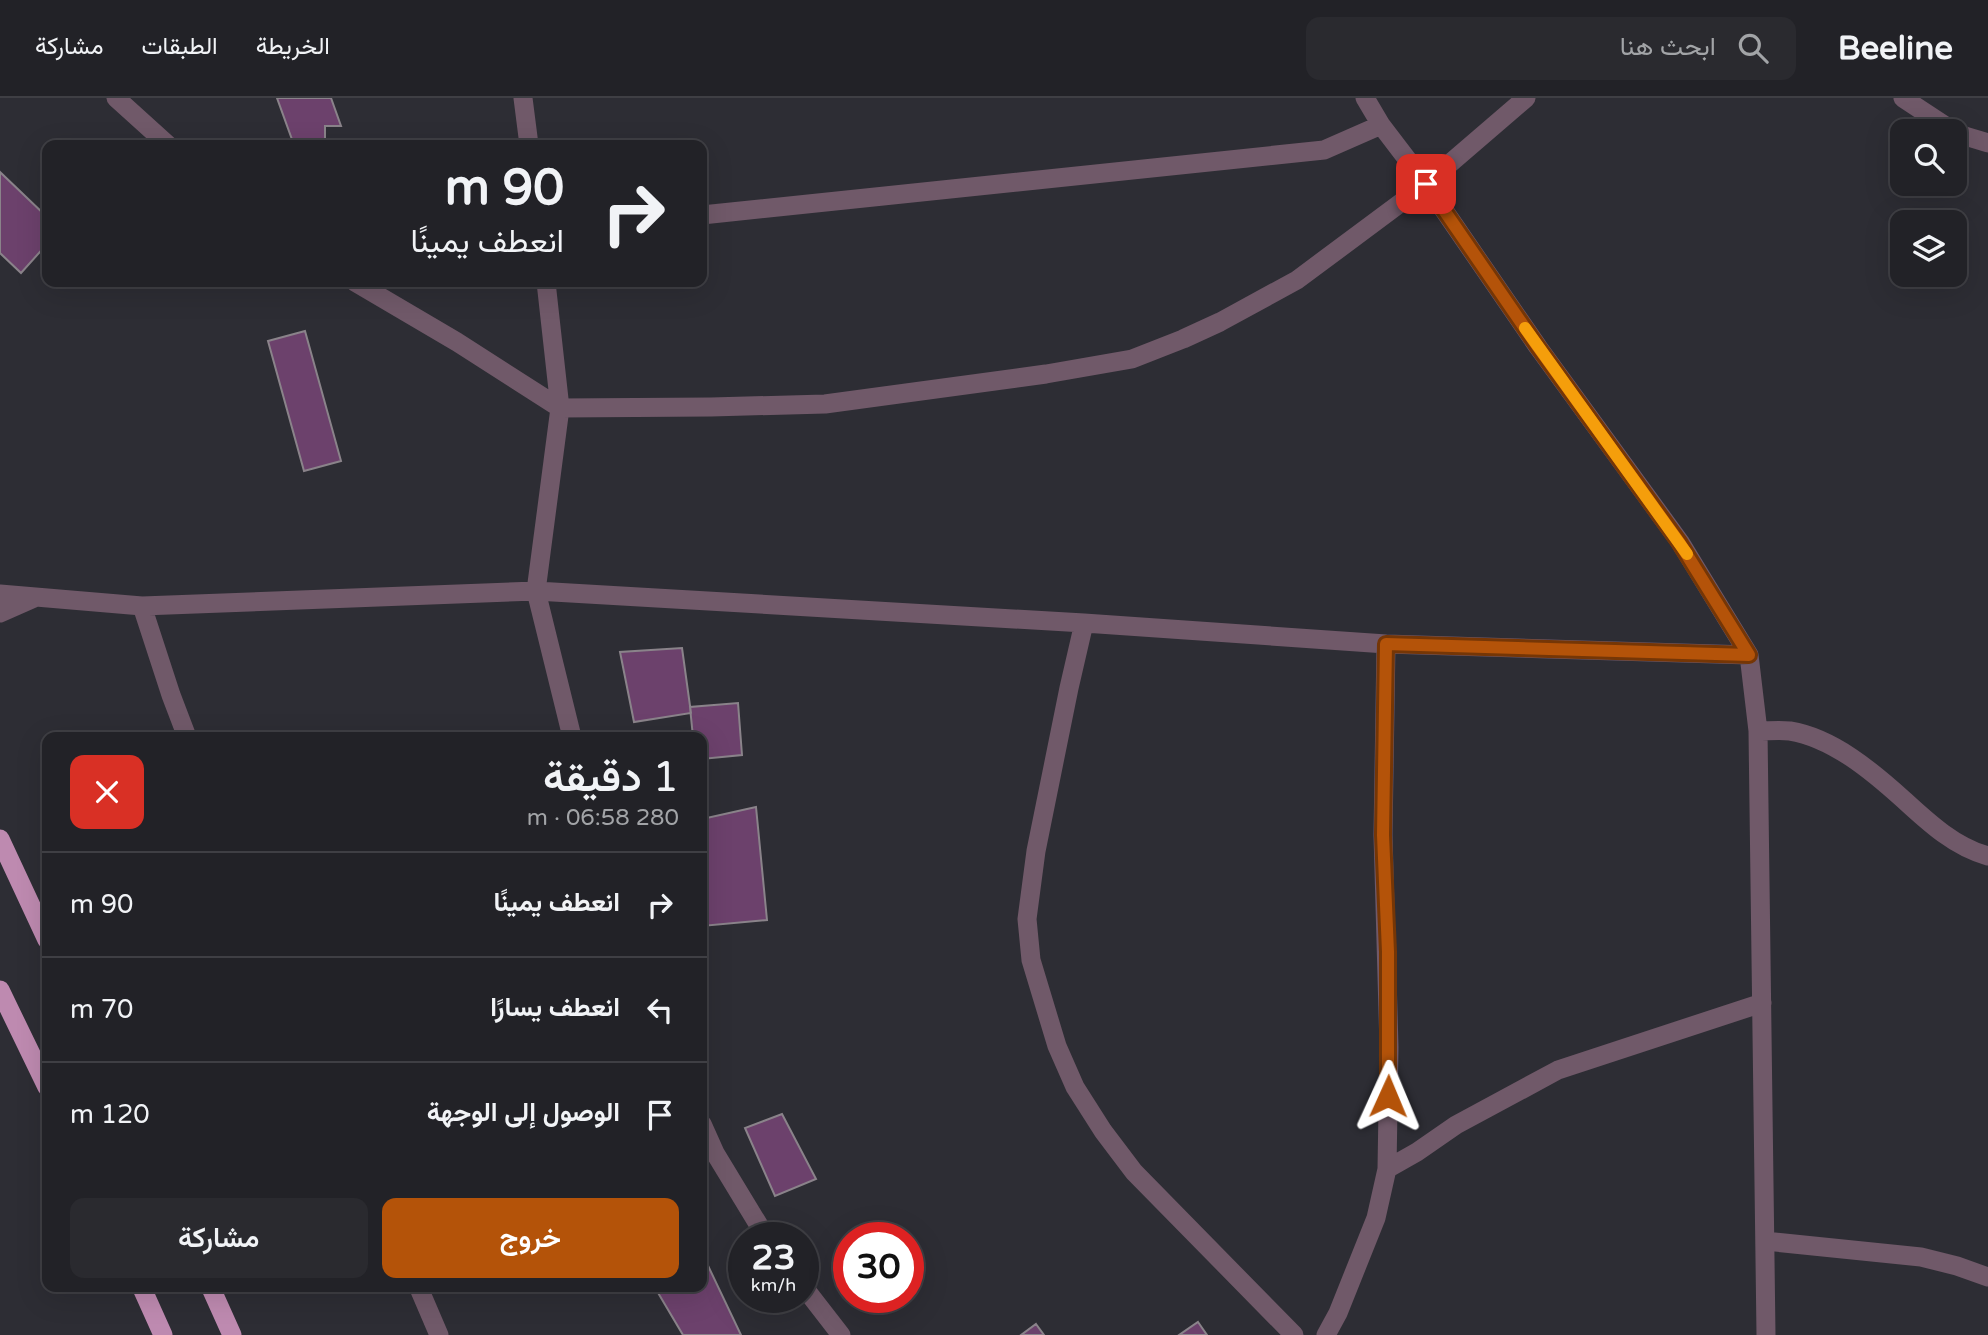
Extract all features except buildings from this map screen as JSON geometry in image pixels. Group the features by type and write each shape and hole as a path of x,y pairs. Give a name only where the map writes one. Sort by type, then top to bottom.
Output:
{"highway":[{"path":"0,839 42,929"},
{"path":"0,990 42,1077"},
{"path":"144,1292 163,1335"},
{"path":"213,1292 232,1335"}],"street":[{"path":"116,98 162,140"},
{"path":"523,98 528,140"},
{"path":"1365,98 1381,125 1426,184 1538,347 1679,542 1749,655 1758,731 1766,1335"},
{"path":"364,287 561,408 825,404 1046,374 1132,359 1220,322 1297,279 1426,184 1526,98"},
{"path":"1903,98 1934,119"},
{"path":"707,214 1324,149 1381,125"},
{"path":"1967,137 1988,144"},
{"path":"547,287 561,408 536,591 571,732"},
{"path":"0,594 142,607 536,591 1084,622 1386,644 1749,655"},
{"path":"0,612 35,598"},
{"path":"142,607 185,732"},
{"path":"1084,622 1036,851 1027,919 1031,960 1057,1046 1075,1087 1103,1131 1134,1172 1294,1335"},
{"path":"1326,1335 1338,1313 1376,1218 1387,1169 1389,1047 1383,835 1386,644"},
{"path":"1758,731 1789,731 1818,739 1880,780 1950,838 1972,852 1988,856"},
{"path":"1387,1169 1456,1125 1558,1070 1762,1003"},
{"path":"707,1135 757,1222"},
{"path":"1765,1241 1921,1257 1957,1266 1988,1278"},
{"path":"421,1292 439,1335"},
{"path":"819,1307 841,1335"}],"slow traffic":[{"path":"1525,328 1687,554"}],"route":[{"path":"1388,1096 1388,952 1383,835 1386,644 1749,655 1679,542 1538,347 1426,184"}]}
